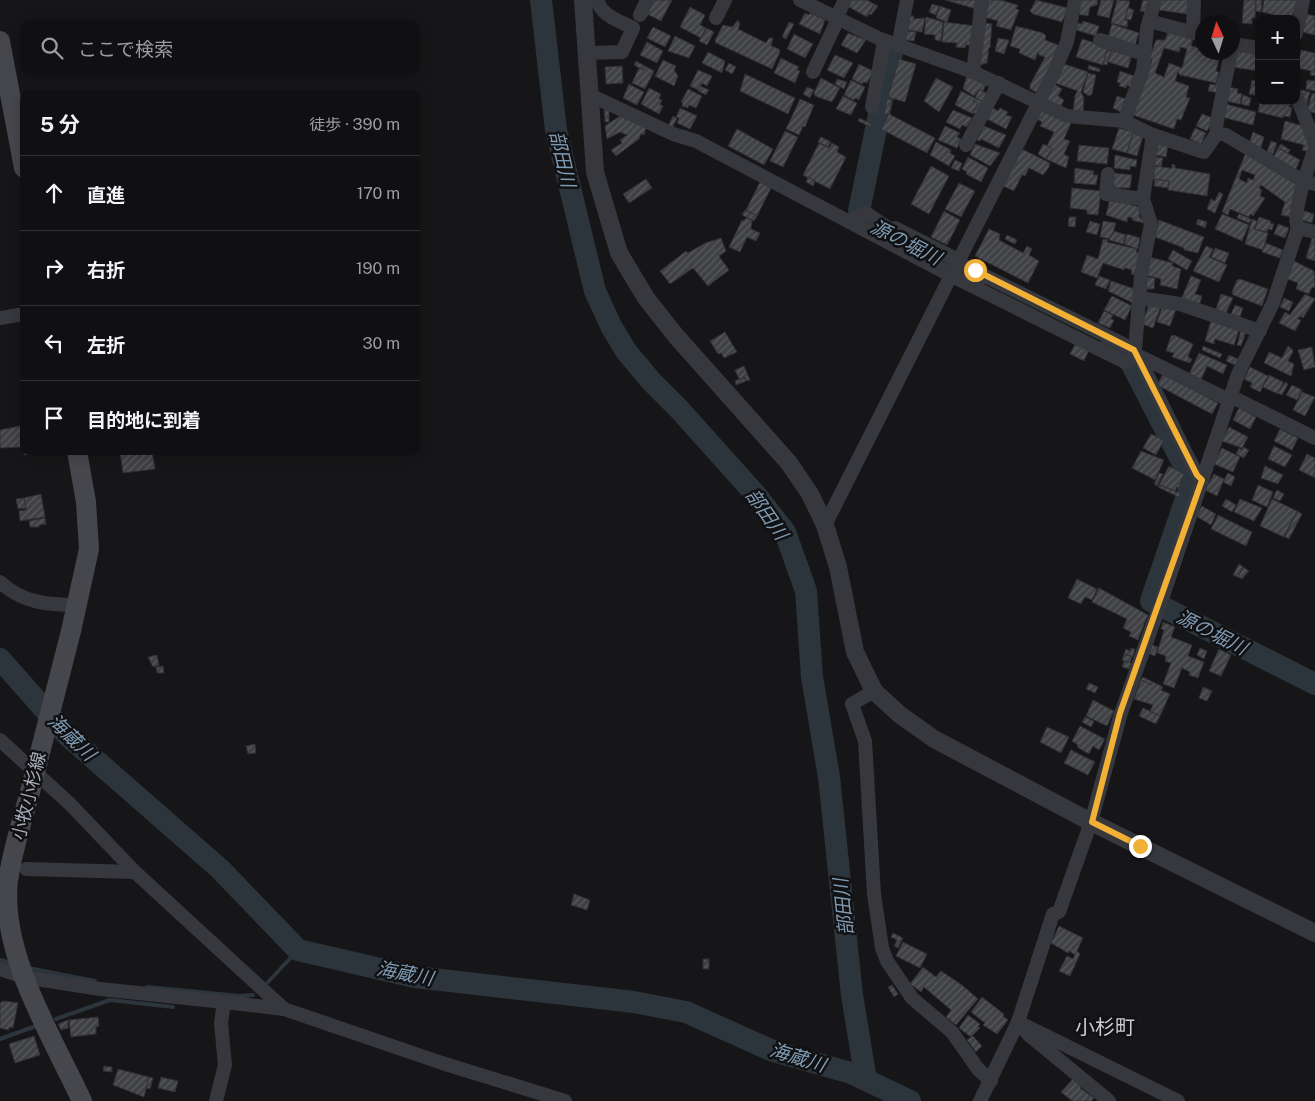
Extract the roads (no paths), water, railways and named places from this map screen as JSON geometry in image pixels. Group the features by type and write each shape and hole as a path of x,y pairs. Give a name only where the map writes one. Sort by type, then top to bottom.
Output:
{"main road":[{"path":"0,42 20,147"},
{"name":"小牧小杉線","path":"78,455 86,502 90,549 78,605 8,880 9,920 15,951 23,976 82,1101"}],"street":[{"path":"583,0 588,94 595,172 611,230 627,268 646,298 676,336 788,463 810,494 825,526 838,567 854,652 874,691 899,714 934,739 1092,822 1315,933"},
{"path":"586,53 622,52 633,28 604,12 598,0"},
{"path":"640,15 647,0"},
{"path":"716,18 725,0"},
{"path":"800,0 884,41 973,72 1067,116 1124,121 1153,135 1204,152 1217,133 1216,126 1229,60"},
{"path":"813,72 845,0"},
{"path":"898,46 907,0"},
{"path":"973,72 982,0"},
{"path":"825,526 1067,42 1075,0"},
{"path":"1124,121 1142,70 1149,20 1155,0"},
{"path":"1194,0 1196,15"},
{"path":"1300,15 1303,0"},
{"path":"1149,20 1195,33"},
{"path":"1100,40 1144,54"},
{"path":"872,107 884,41"},
{"path":"1240,45 1255,47"},
{"path":"966,145 999,83"},
{"path":"588,94 673,134 696,141 851,221 954,266 1133,356 1230,398 1315,438"},
{"path":"1300,105 1315,143"},
{"path":"1217,133 1226,135 1309,182"},
{"path":"1153,135 1143,199 1151,224 1139,298 1133,356 1197,475 1202,480"},
{"path":"980,1101 1018,1022 1053,914 1059,912 1092,822 1120,713 1163,596 1238,374 1273,303 1298,228 1296,221 1309,182 1315,148"},
{"path":"1108,174 1106,194 1143,199"},
{"path":"851,221 866,213 891,230 895,228 954,266"},
{"path":"1298,228 1315,232"},
{"path":"1139,298 1180,304 1260,331"},
{"path":"0,318 20,315"},
{"path":"0,582 10,592 27,599 50,605 78,605"},
{"path":"874,691 852,704 865,741 874,894 882,948 887,961 912,998 952,1032 989,1082"},
{"path":"0,740 70,804 135,872 284,1009"},
{"path":"26,869 135,872"},
{"path":"0,969 23,976 136,994 284,1009 442,1063 565,1101"},
{"path":"216,1101 225,1064 221,1023 224,1002"},
{"path":"1018,1022 1029,1035 1109,1101"},
{"path":"1018,1022 1178,1101"}],"waterway":[{"name":"部田川","path":"541,0 556,130 595,291 611,326 626,351 651,381 679,409 756,495 785,532 806,591 812,677 829,777 852,995 866,1080"},
{"name":"源の堀川","path":"892,52 859,211 863,220 975,278"},
{"name":"源の堀川","path":"1111,346 1126,353 1192,481 1151,601 1315,684"},
{"name":"海蔵川","path":"0,659 68,736 220,869 298,950 415,977 634,1002 686,1012 773,1051 851,1073 910,1101"},
{"path":"268,982 298,950"},
{"path":"0,960 12,963"},
{"path":"28,968 95,981"},
{"path":"147,987 240,996 253,995"},
{"path":"56,1019 110,1000 173,1007"},
{"path":"0,1039 36,1026"}],"district":[{"name":"小杉町","path":"1105,1027"}]}
